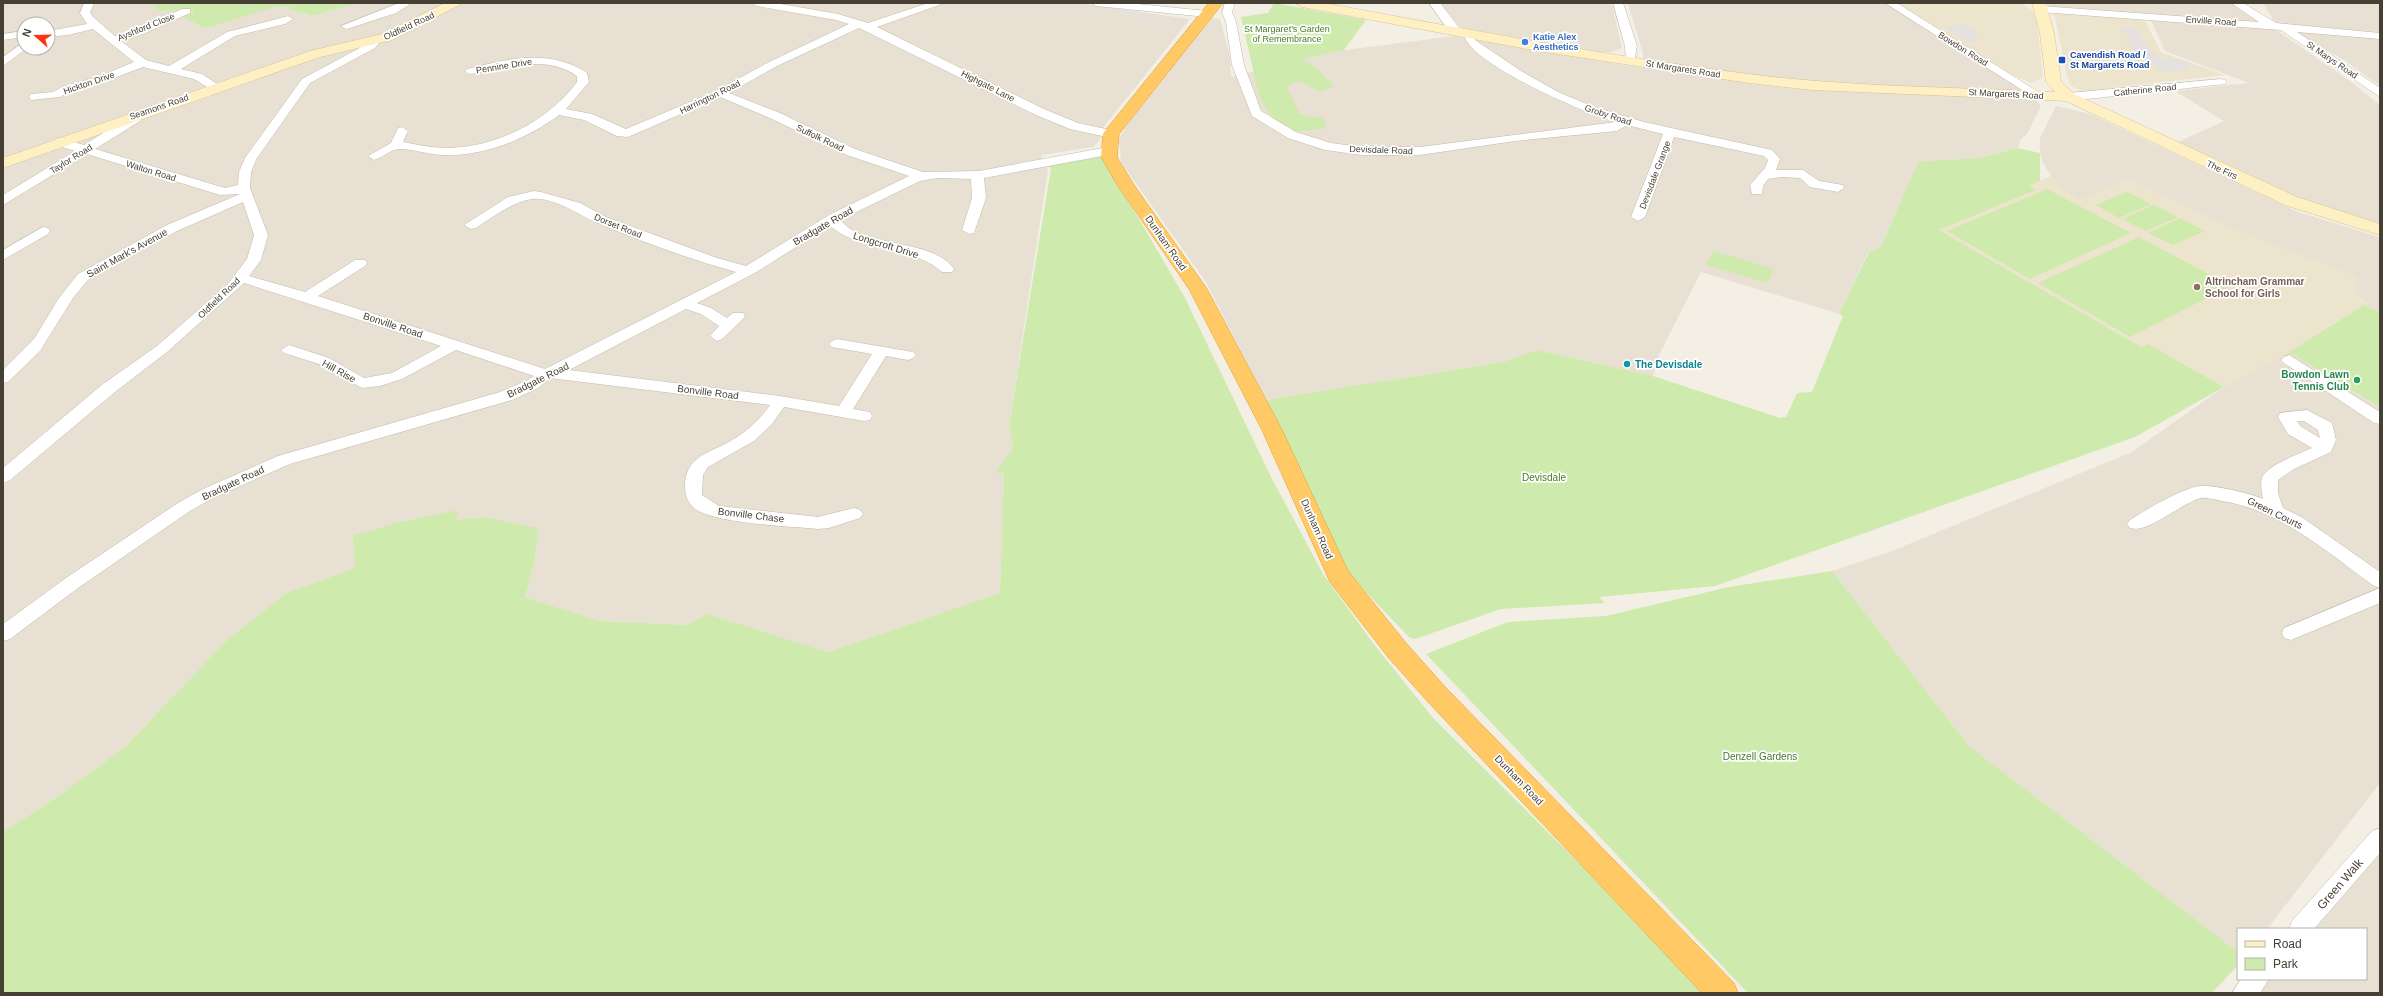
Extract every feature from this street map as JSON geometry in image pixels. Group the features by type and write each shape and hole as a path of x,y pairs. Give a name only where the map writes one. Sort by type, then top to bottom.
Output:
{"highway":[{"path":"1110,143 1212,8"},
{"name":"Dunham Road","path":"1110,143 1126,186 1198,289 1272,430 1338,576 1354,598 1438,696 1723,993"}],"street":[{"path":"89,3 85,13 94,25 142,63 198,76 216,88"},
{"path":"345,26 362,19 383,15 407,3"},
{"name":"Oldfield Road","path":"3,477 109,388 214,305 240,278 254,260 261,235 260,227 245,192 245,172 251,158 289,102 306,81 371,46 375,41 397,33 456,3"},
{"path":"757,3 858,24"},
{"name":"Harrington Road","path":"558,111 588,117 625,134 642,129 720,93 773,64 858,24 895,16 940,3"},
{"path":"1096,3 1186,12 1212,8"},
{"name":"Devisdale Road","path":"1230,3 1227,12 1238,65 1256,113 1276,127 1323,145 1362,151 1420,151 1515,137 1617,127 1625,121"},
{"name":"St Margarets Road","path":"1302,3 1455,32 1749,79 1813,85 2069,97"},
{"path":"1434,3 1455,29 1455,32"},
{"path":"1618,3 1631,46 1630,61"},
{"name":"Bowdon Road","path":"1890,3 2037,95"},
{"name":"St Marys Road","path":"2236,3 2254,7 2278,26 2380,93"},
{"path":"835,4 848,17 858,24"},
{"path":"2038,5 2054,82 2069,97"},
{"name":"Enville Road","path":"2038,5 2380,36"},
{"name":"Ayshford Close","path":"112,40 139,32 179,12"},
{"path":"170,70 206,50 212,43 241,31 273,27 288,19"},
{"name":"Highgate Lane","path":"858,24 1040,112 1110,143"},
{"path":"56,33 68,32 94,25"},
{"name":"Groby Road","path":"1469,34 1470,41 1531,81 1566,100 1625,121 1768,153 1774,159 1771,169 1766,174"},
{"path":"3,37 16,35"},
{"name":"Seamons Road","path":"3,163 134,116 316,54 375,41"},
{"path":"3,62 16,51"},
{"path":"316,54 344,60"},
{"name":"Pennine Drive","path":"469,72 537,60 568,65 583,75 583,82 558,111"},
{"name":"Hickton Drive","path":"34,98 58,99 66,89 102,79 142,63"},
{"name":"Catherine Road","path":"2069,97 2221,82"},
{"name":"Suffolk Road","path":"720,93 776,116 850,152 922,176"},
{"name":"The Firs","path":"2069,97 2291,201 2380,230"},
{"path":"374,156 396,145 441,151 477,147 512,136 558,111"},
{"name":"Taylor Road","path":"3,201 136,118 134,116"},
{"path":"396,145 402,131"},
{"name":"Devisdale Grange","path":"1638,217 1670,132"},
{"name":"Walton Road","path":"60,142 225,192 245,192"},
{"name":"Bradgate Road","path":"3,634 72,583 177,511 209,493 284,460 506,396 533,384 548,374 748,271 831,220 922,176 976,175 1110,143"},
{"path":"1757,191 1756,185 1766,174 1771,176 1781,173 1803,174 1815,184 1838,188"},
{"path":"969,230 979,198 976,175"},
{"name":"Saint Mark's Avenue","path":"3,378 29,354 43,336 71,289 83,277 172,228 245,192"},
{"name":"Dorset Road","path":"471,225 513,200 534,195 541,196 575,206 616,226 712,261 748,271"},
{"name":"Longcroft Drive","path":"831,220 855,238 922,255 948,264"},
{"path":"3,256 43,231"},
{"path":"3,242 20,245"},
{"path":"306,297 360,263"},
{"name":"Bonville Road","path":"240,278 260,282 454,345 556,376 780,401 844,411 864,416"},
{"path":"686,304 733,321 717,336"},
{"path":"837,344 908,355"},
{"name":"Hill Rise","path":"288,350 324,361 362,383 397,376 454,345"},
{"path":"844,411 882,351"},
{"path":"2289,360 2380,419"},
{"name":"Bonville Chase","path":"780,401 770,417 749,436 733,446 700,457 693,479 694,497 700,504 716,512 818,523 854,514"},
{"name":"Green Courts","path":"2275,512 2270,493 2270,478 2288,465 2325,448"},
{"name":"Green Courts","path":"2136,524 2166,507 2200,492 2247,499 2297,522 2380,581"},
{"path":"2291,633 2380,595"},
{"name":"Green Walk","path":"2301,928 2380,838"},
{"path":"2244,993 2256,980"}],"shaded area":[{"path":"3,3 149,3 160,11 194,8 191,13 183,15 194,23 203,25 278,6 290,7 299,14 304,12 312,16 358,3 1077,3 1190,19 1105,125 1099,141 1093,147 1041,155 1048,170 1009,425 1013,448 997,473 1004,473 1000,593 828,652 708,614 687,625 599,621 525,597 534,563 482,517 455,520 457,510 355,568 286,593 227,640 125,747 57,797 3,832"},
{"path":"1440,3 1609,3 1612,6 1622,48 1612,52 1594,52 1467,29 1459,26"},
{"path":"1889,3 1949,46 2030,92 2041,106 2027,134 2021,139 2018,148 1979,158 1918,163 1881,247 1868,252 1839,314 1701,272 1659,355 1653,376 1537,350 1503,362 1266,400 1206,282 1121,162 1119,139 1137,108 1211,18 1220,19 1230,57 1231,77 1330,52 1454,36 1642,68 1643,53 1628,4"},
{"path":"1895,3 2023,4 2033,11 2037,23 2043,78 2031,83 2008,73"},
{"path":"2048,3 2236,3 2232,4 2266,23 2049,7"},
{"path":"2263,3 2380,3 2380,86 2344,60 2274,21"},
{"path":"1119,11 1161,18 1158,21 1116,14"},
{"path":"2054,13 2144,19 2161,52 2225,75 2082,91 2071,86 2068,80"},
{"path":"2150,18 2275,29 2350,81 2380,105 2380,224 2287,194 2174,144 2224,121 2175,91 2249,83 2165,51"},
{"path":"1963,24 1980,33 1976,34 1976,41 1969,43 1946,28"},
{"path":"2132,27 2144,36 2139,37 2154,54 2167,60 2171,57 2191,64 2186,70 2161,72 2151,60 2140,57 2126,41 2133,40 2119,29"},
{"path":"2056,106 2090,114 2298,212 2380,237 2380,313 2364,305 2367,303 2265,242 2228,227 2128,179 2080,201 2062,188 2052,178 2043,163 2040,153 2040,138"},
{"name":"Altrincham Grammar School for Girls","path":"2051,176 2062,188 2080,200 2128,179 2228,227 2357,276 2356,297 2367,303 2289,352 2224,387 2148,344 2141,347 1939,230 2035,190 2029,186"},
{"path":"2289,352 2380,407 2380,783 2268,928 2237,928 2237,951 1969,746 1832,571 1892,551 2132,452 2224,387"},
{"path":"2380,838 2380,993 2244,993 2256,980 2367,980 2367,928 2301,928"}],"green space":[{"path":"149,3 358,3 312,16 304,12 299,14 290,7 278,6 206,28 183,16 191,13 194,9 160,11"},
{"name":"St Margaret's Garden of Remembrance","path":"1274,3 1366,20 1344,50 1302,59 1316,67 1334,86 1320,92 1299,82 1295,82 1287,87 1300,114 1323,118 1326,126 1323,129 1294,132 1278,122 1268,112 1259,95 1241,17 1268,13"},
{"name":"Devisdale","path":"2018,148 2040,153 2040,181 2029,186 2036,190 1939,230 2141,347 2148,344 2224,387 2135,437 1715,586 1599,597 1605,603 1501,609 1415,639 1410,638 1344,569 1266,400 1503,362 1537,350 1653,376 1780,418 1786,417 1797,393 1812,392 1843,316 1839,314 1869,252 1881,247 1918,162 1979,158"},
{"path":"1102,156 1184,296 1272,479 1323,574 1376,647 1433,718 1579,863 1703,993 3,993 3,832 57,797 125,747 227,640 286,593 355,568 353,536 396,523 458,510 456,520 482,517 538,528 534,563 525,597 599,621 687,625 708,614 828,652 1000,593 1004,473 996,473 1013,448 1009,425 1051,169 1048,166"},
{"path":"2047,189 2131,233 2030,279 1947,231"},
{"path":"2127,192 2151,204 2119,218 2096,205"},
{"path":"2154,205 2178,217 2146,231 2122,219"},
{"path":"2180,218 2205,231 2173,245 2148,233"},
{"path":"2139,237 2231,286 2130,337 2038,283"},
{"path":"1714,251 1774,269 1768,283 1706,265"},
{"name":"Bowdon Lawn Tennis Club","path":"2364,305 2380,313 2380,407 2289,352"},
{"name":"Denzell Gardens","path":"1832,571 1969,746 2237,951 2237,966 2212,993 1748,993 1426,654 1508,622 1606,616 1729,587"}],"place":[{"name":"Katie Alex Aesthetics","path":"1525,42"},
{"name":"Cavendish Road / St Margarets Road","path":"2062,60"},
{"name":"Altrincham Grammar School for Girls","path":"2197,287"},
{"name":"The Devisdale","path":"1627,364"},
{"name":"Bowdon Lawn Tennis Club","path":"2357,380"}]}
